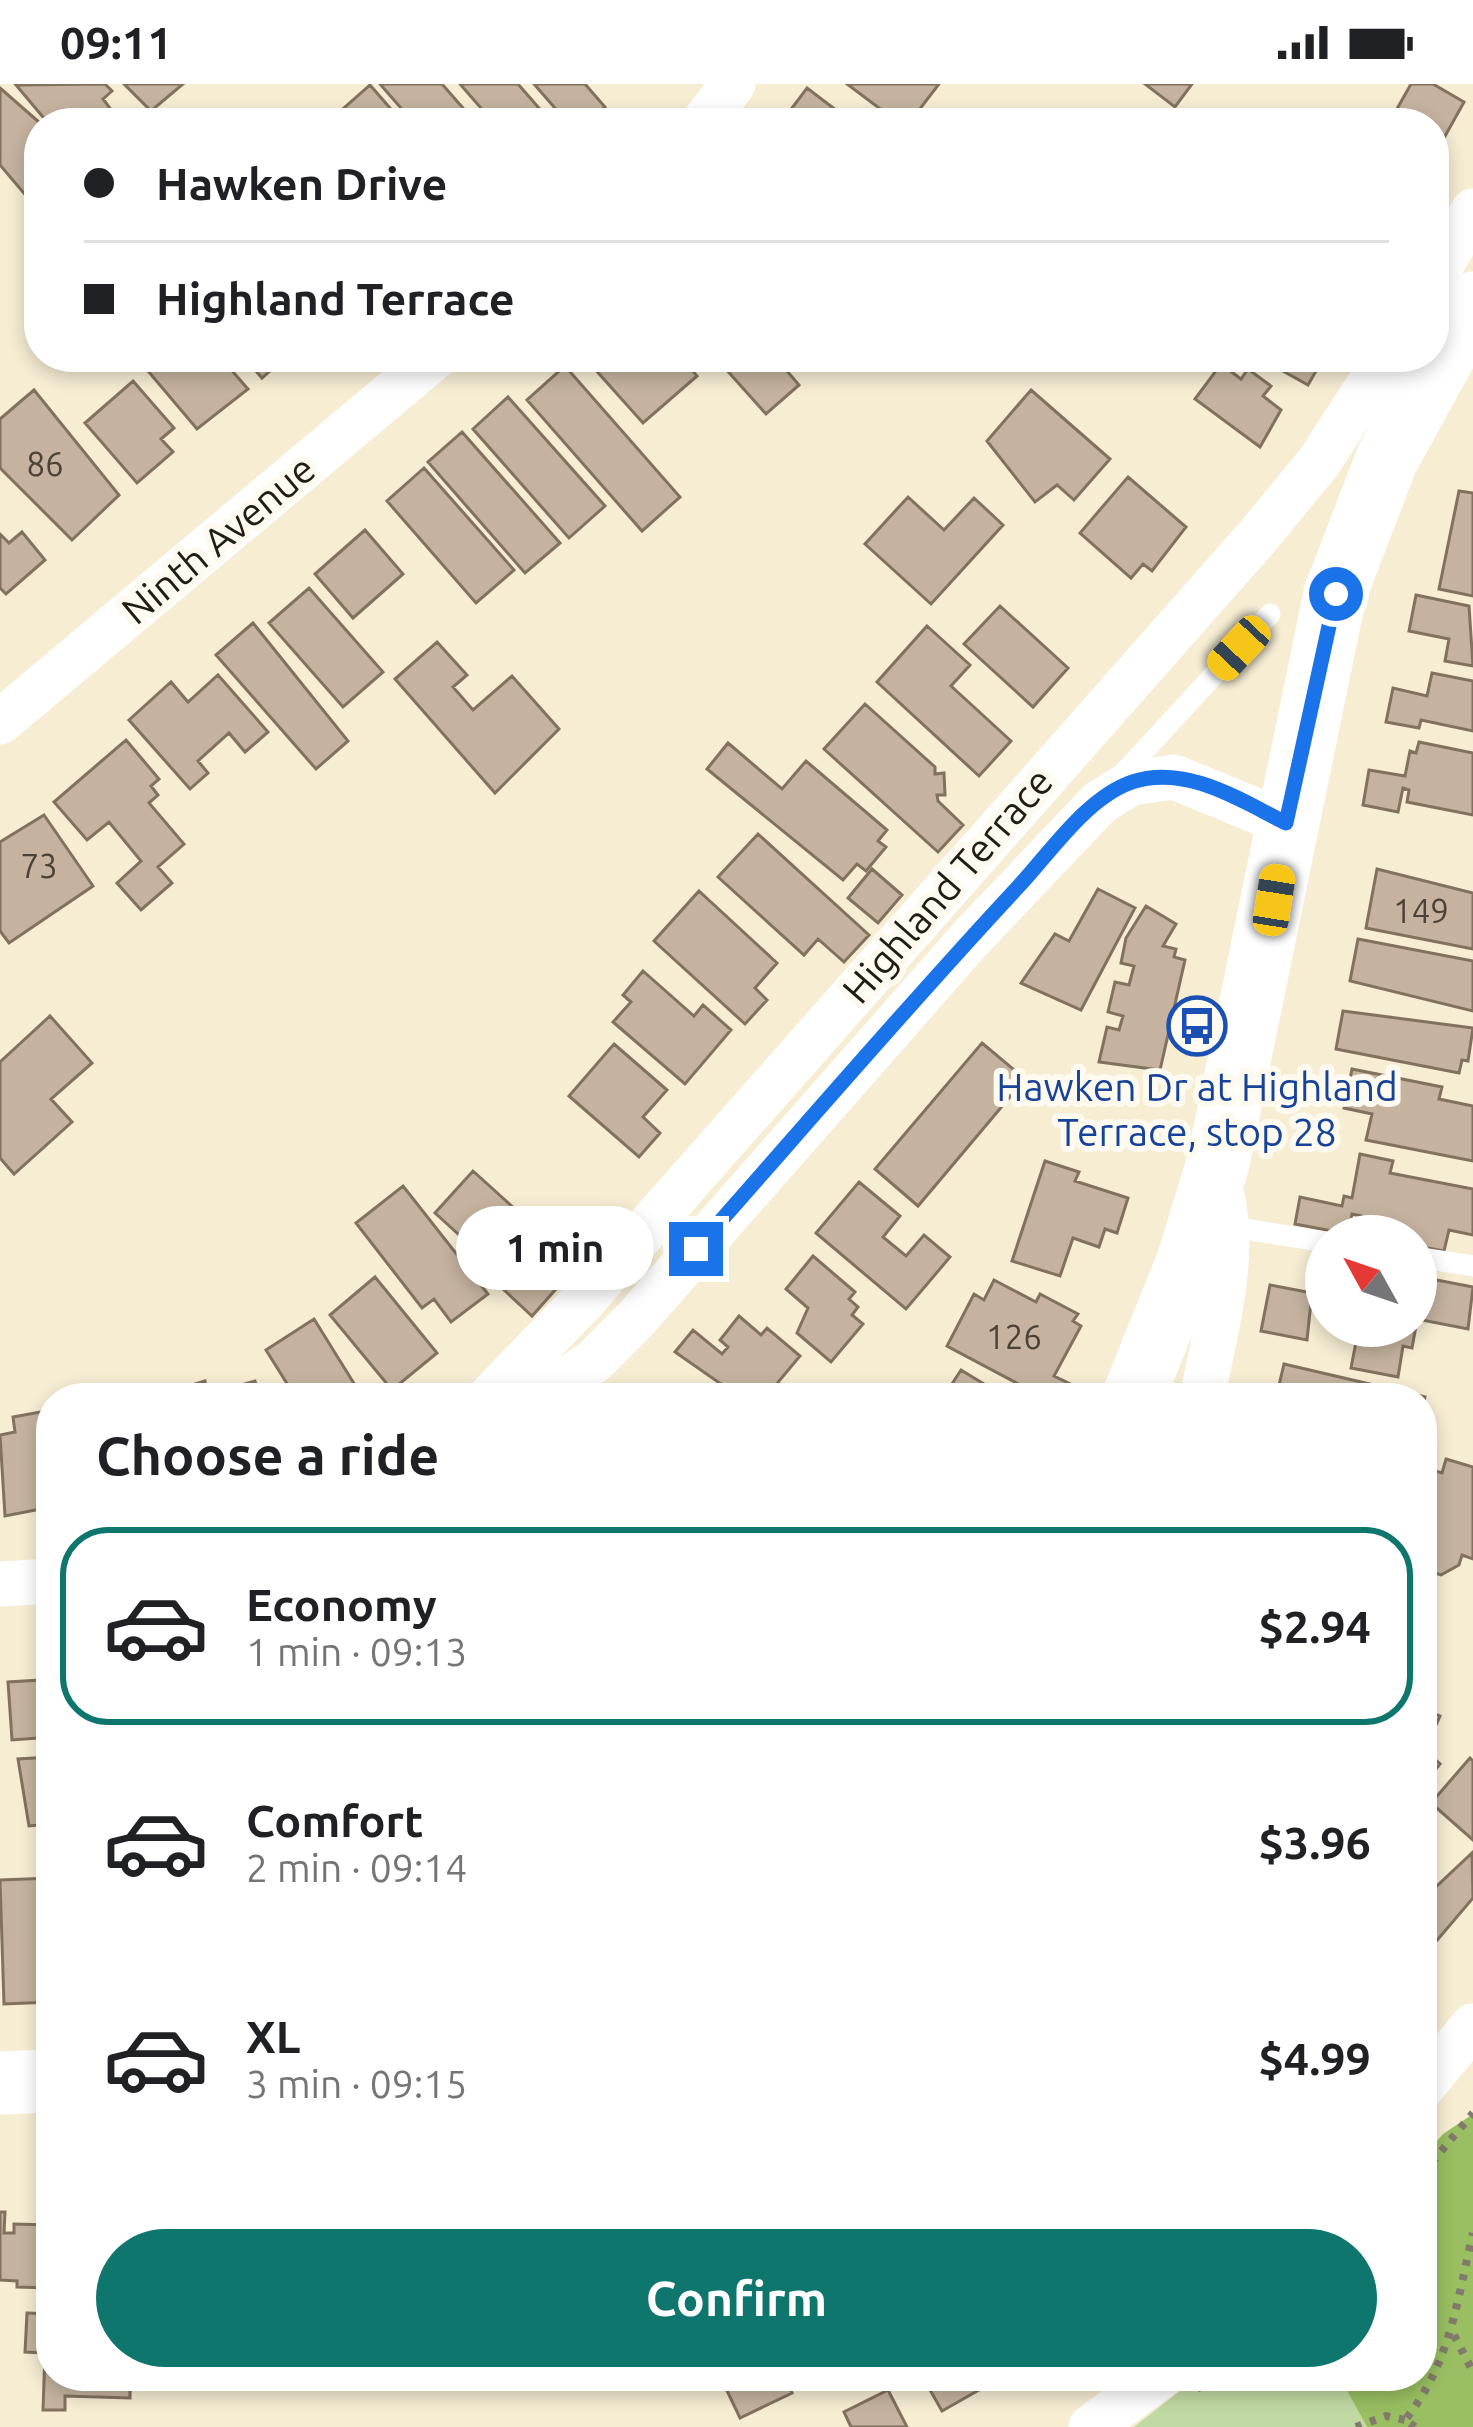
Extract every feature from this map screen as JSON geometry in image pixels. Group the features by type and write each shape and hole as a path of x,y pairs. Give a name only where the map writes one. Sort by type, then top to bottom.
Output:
{"main road":[{"path":"1449,345 1473,303"},
{"path":"1139,1383 1188,1261 1218,1163 1328,626 1352,542 1433,372"},
{"path":"0,2083 36,2081"}],"street":[{"path":"1449,252 1473,211"},
{"name":"Ninth Avenue","path":"0,722 417,372"},
{"name":"Highland Terrace","path":"503,1383 583,1301 1258,536 1319,462 1377,372"},
{"name":"Highland Terrace","path":"562,1383 594,1361 635,1320 1082,818 1124,786 1174,777 1286,823"},
{"path":"1204,1383 1226,1226 1218,1163"},
{"path":"0,1584 36,1582"},
{"path":"1437,2069 1473,2026"},
{"path":"1091,2427 1140,2391"}],"lane":[{"name":"Highland Terrace","path":"1082,818 1270,614"},
{"path":"1226,1226 1305,1239"},
{"path":"1437,1260 1473,1266"}],"path":[{"path":"1437,2156 1473,2114"},
{"path":"1437,2370 1454,2335 1473,2234"},
{"path":"1454,2335 1473,2372"},
{"path":"1406,2420 1426,2391"},
{"path":"1356,2427 1386,2416 1415,2427"}],"green space":[{"path":"1473,2114 1473,2427 1367,2427 1347,2391 1437,2391 1437,2141"},
{"path":"1180,2391 1347,2391 1367,2427 1134,2427"}],"building":[{"path":"105,84 112,91 103,99 110,108 35,108 16,85"},
{"path":"124,84 183,84 155,108 148,108"},
{"path":"380,84 442,84 463,108 401,108"},
{"path":"460,84 518,84 539,108 481,108"},
{"path":"534,84 585,84 605,107 604,108 555,108"},
{"path":"847,84 939,84 921,108 879,108"},
{"path":"1145,84 1192,84 1175,107"},
{"path":"1411,84 1433,84 1464,102 1449,129 1449,108 1397,108"},
{"path":"370,85 390,108 344,108"},
{"path":"0,88 24,109 24,193 0,165"},
{"path":"807,88 833,108 792,108"},
{"path":"149,372 233,372 248,389 197,429"},
{"path":"558,372 570,372 680,497 642,531 527,400"},
{"path":"597,372 694,372 697,376 643,423"},
{"path":"728,372 788,372 799,385 766,414"},
{"path":"1215,372 1232,372 1241,379 1252,372 1271,386 1263,396 1281,410 1260,447 1195,399"},
{"path":"1285,372 1315,372 1308,385"},
{"path":"133,381 174,428 161,439 173,452 137,483 85,423"},
{"path":"34,390 119,495 72,540 0,468 0,419"},
{"path":"1031,390 1110,459 1074,500 1057,485 1035,502 987,441"},
{"path":"508,397 605,506 569,538 473,429"},
{"path":"462,432 560,543 525,573 428,462"},
{"path":"424,468 514,570 476,603 387,501"},
{"path":"1128,477 1186,527 1152,571 1143,564 1131,578 1080,533"},
{"path":"1459,491 1473,493 1473,596 1439,589"},
{"path":"908,497 944,530 974,498 1003,525 931,604 865,544"},
{"path":"365,530 403,574 353,618 315,574"},
{"path":"22,532 45,560 6,594 0,588 0,534 9,543"},
{"path":"309,588 383,672 343,707 269,623"},
{"path":"1416,595 1469,606 1473,666 1445,661 1449,639 1409,631"},
{"path":"1000,606 1068,668 1033,707 964,644"},
{"path":"253,623 348,741 316,769 216,655"},
{"path":"927,626 970,665 951,686 1011,741 979,776 877,682"},
{"path":"437,642 467,675 453,687 473,710 512,676 559,729 495,793 395,679"},
{"path":"1432,673 1473,681 1473,731 1421,720 1419,728 1386,722 1393,688 1427,696"},
{"path":"218,675 268,732 245,752 229,733 198,761 208,773 190,789 129,720 171,682 188,702"},
{"path":"865,704 935,767 935,774 944,773 945,795 937,795 938,801 963,825 938,852 824,749"},
{"path":"126,740 159,779 151,786 158,795 149,803 184,844 158,867 172,883 141,910 117,883 141,861 109,822 87,840 54,802"},
{"path":"1419,742 1473,753 1473,815 1407,802 1409,790 1403,788 1398,812 1363,805 1369,770 1405,776 1410,751 1416,753"},
{"path":"728,743 782,789 806,761 887,830 878,841 886,847 866,871 857,864 843,880 707,769"},
{"path":"44,815 93,886 9,943 0,931 0,842"},
{"path":"758,834 869,935 844,962 818,939 804,955 718,877"},
{"path":"872,869 902,895 878,923 848,898"},
{"path":"1377,869 1473,893 1473,949 1366,928"},
{"path":"1098,889 1135,908 1081,1010 1021,983 1055,934 1069,941"},
{"path":"699,891 777,963 755,988 767,1000 745,1024 654,941"},
{"path":"1146,906 1176,924 1163,946 1176,949 1174,957 1185,960 1160,1070 1099,1062 1107,1027 1119,1030 1123,1016 1108,1012 1115,982 1129,985 1134,966 1121,963 1126,938"},
{"path":"1358,939 1473,961 1473,1011 1350,981"},
{"path":"643,971 694,1016 703,1005 731,1030 685,1084 613,1022 631,1002 623,995"},
{"path":"1343,1011 1473,1028 1468,1061 1462,1060 1459,1073 1336,1049"},
{"path":"50,1016 92,1063 51,1099 72,1122 14,1174 0,1158 0,1062"},
{"path":"982,1043 1025,1079 918,1206 875,1169"},
{"path":"614,1044 667,1090 643,1117 660,1133 639,1157 569,1096"},
{"path":"1352,1069 1442,1087 1439,1099 1473,1106 1473,1161 1366,1140 1372,1114 1344,1108"},
{"path":"1360,1154 1393,1161 1390,1173 1473,1189 1473,1235 1449,1230 1444,1251 1437,1250 1437,1215 1305,1215 1305,1226 1295,1224 1300,1197 1342,1206 1344,1196 1352,1198"},
{"path":"1045,1161 1079,1172 1075,1181 1128,1198 1117,1233 1105,1229 1099,1247 1073,1238 1060,1276 1012,1261"},
{"path":"473,1171 557,1247 536,1270 556,1289 532,1316 504,1290 511,1282 435,1213"},
{"path":"859,1182 900,1216 883,1237 906,1256 924,1235 950,1257 906,1309 816,1233"},
{"path":"403,1186 488,1294 451,1322 434,1299 422,1308 356,1223"},
{"path":"813,1256 855,1292 849,1299 858,1307 852,1315 863,1324 831,1362 797,1333 808,1308 786,1289"},
{"path":"375,1277 437,1353 401,1383 386,1383 330,1315"},
{"path":"994,1280 1036,1302 1040,1294 1078,1314 1073,1321 1081,1326 1054,1376 1068,1383 1017,1383 947,1346 974,1294 984,1300"},
{"path":"1437,1280 1473,1287 1468,1329 1437,1323"},
{"path":"1270,1285 1305,1292 1305,1340 1261,1331"},
{"path":"739,1316 761,1335 767,1328 800,1356 777,1383 719,1383 675,1352 693,1330 722,1354 728,1347 720,1340"},
{"path":"314,1319 354,1383 287,1383 266,1350"},
{"path":"1355,1347 1403,1347 1398,1377 1351,1368"},
{"path":"1284,1364 1365,1383 1280,1383"},
{"path":"961,1370 982,1383 953,1383"},
{"path":"36,1413 36,1510 5,1516 0,1435 15,1432 13,1417"},
{"path":"1446,1459 1473,1467 1473,1559 1462,1555 1459,1565 1441,1575 1437,1574 1437,1472 1442,1473"},
{"path":"36,1680 36,1738 12,1740 8,1682"},
{"path":"36,1758 36,1825 29,1826 18,1759"},
{"path":"1470,1758 1473,1840 1437,1808 1437,1796"},
{"path":"1472,1853 1473,1898 1437,1940 1437,1886"},
{"path":"36,1879 36,2003 4,2004 0,1880"},
{"path":"0,2212 5,2212 4,2233 14,2233 14,2224 36,2225 36,2288 0,2280"},
{"path":"27,2313 36,2313 36,2353 25,2352"},
{"path":"44,2391 130,2391 130,2398 65,2396 65,2410 43,2410"},
{"path":"727,2391 791,2391 792,2393 740,2418"},
{"path":"889,2391 907,2427 851,2427 844,2412"},
{"path":"931,2391 977,2391 942,2411"}],"place":[{"name":"Hawken Dr at Highland Terrace, stop 28","path":"1197,1026"}],"route":[{"path":"696,1249 970,939 1082,818 1115,790 1139,780 1174,777 1207,786 1286,823 1336,594"}]}
